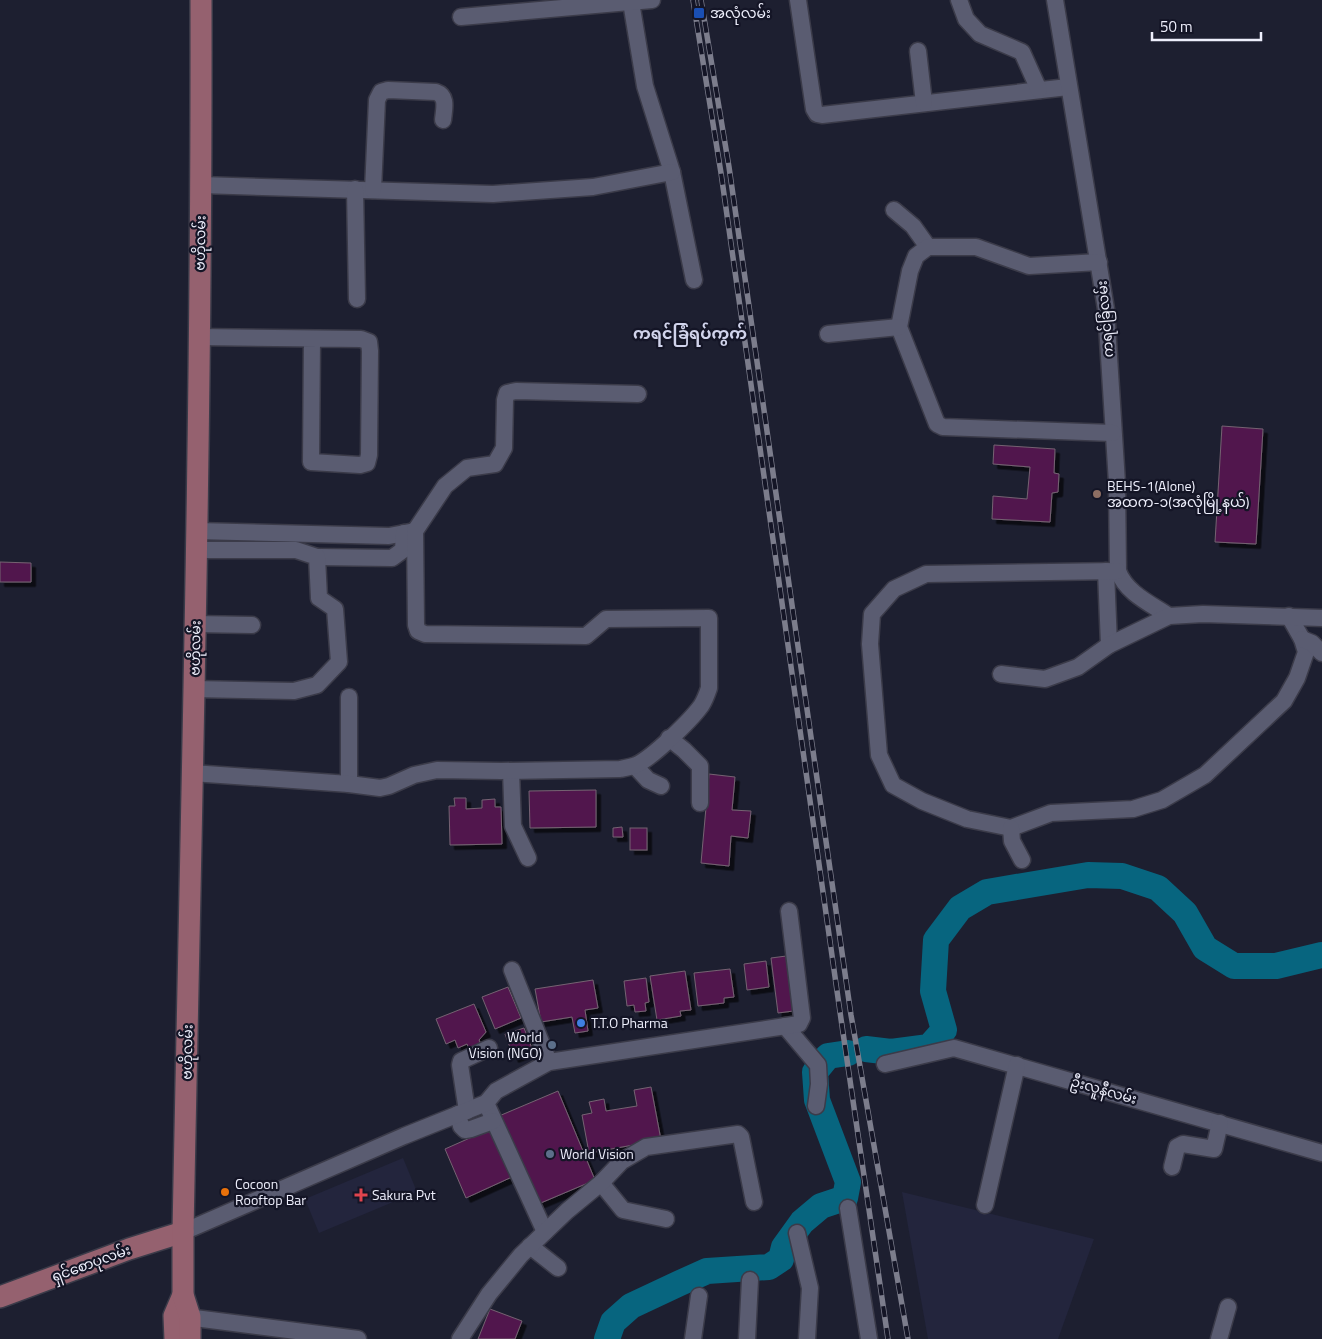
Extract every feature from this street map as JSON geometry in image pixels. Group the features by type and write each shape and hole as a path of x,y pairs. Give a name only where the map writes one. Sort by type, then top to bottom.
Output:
{"main road":[{"name":"ဗဟိုလမ်း","path":"175,1339 182,1317 183,1295 197,540 201,0"},
{"name":"ရှင်စောပုလမ်း","path":"0,1297 129,1249 183,1232"},
{"name":"ဗဟိုလမ်း","path":"182,1317 190,1339"}],"street":[{"path":"461,17 652,0"},
{"path":"798,0 814,109 817,114 822,115 1068,87"},
{"path":"959,0 966,19 980,34 1022,52 1039,90"},
{"name":"ကရင်ခြံလမ်း","path":"1055,0 1106,309 1118,502 1112,571 1109,645"},
{"path":"631,2 645,86 672,172 694,280"},
{"path":"918,51 924,103"},
{"path":"373,190 377,100 381,92 388,90 436,92 441,94 444,98 443,120"},
{"path":"201,185 493,194 594,187 672,172"},
{"path":"355,189 357,299"},
{"path":"894,210 912,226 928,247"},
{"path":"1099,262 1029,266 976,247 928,247 916,256 910,271 899,327 937,424 943,427 1113,433"},
{"path":"828,334 899,327"},
{"path":"199,337 360,339 368,342 370,370 369,455 367,463 360,465 311,462 312,339"},
{"path":"197,540 296,550 318,557 392,558 403,550 410,532 445,486 467,468 496,464 504,448 505,400 507,393 516,391 638,394"},
{"path":"197,540 389,536 410,532"},
{"path":"192,773 350,784 380,788 414,775 437,770 620,769 635,766 647,759 701,706 709,688 709,618 606,619 586,636 425,634 418,631 416,625 410,532"},
{"path":"194,689 294,691 317,685 339,662 335,609 320,598 318,557"},
{"path":"1169,616 1138,595 1112,571 926,574 894,589 872,614 870,644 879,755 893,785 922,801 967,819 1012,828 1050,813 1133,808 1162,800 1205,776 1284,701 1297,678 1306,652 1302,640 1289,616"},
{"path":"1001,674 1045,679 1078,667 1109,645 1169,616 1203,614 1322,618"},
{"path":"195,624 252,625"},
{"path":"1302,640 1312,643 1322,653"},
{"path":"349,697 350,784"},
{"path":"669,738 700,766 700,803"},
{"path":"635,766 648,780 661,786"},
{"path":"511,771 513,826 528,858"},
{"path":"1012,828 1012,841 1022,860"},
{"path":"183,1232 486,1103 496,1091 549,1062 799,1024 802,1018 789,910"},
{"path":"512,970 549,1062"},
{"path":"785,1026 818,1065 819,1084 816,1106"},
{"path":"489,1048 461,1061 461,1126 465,1130 493,1121"},
{"name":"ဦးလူနီလမ်း","path":"885,1064 954,1048 1322,1153"},
{"path":"985,1205 1017,1065"},
{"path":"486,1103 545,1232"},
{"path":"1172,1167 1177,1147 1183,1144 1214,1149 1220,1123"},
{"path":"460,1339 490,1294 521,1255 568,1210 601,1183 622,1161 646,1147 733,1134 741,1136 754,1202"},
{"path":"601,1183 623,1210 666,1219"},
{"path":"848,1208 869,1339"},
{"path":"797,1233 810,1288 807,1339"},
{"path":"530,1246 558,1268"},
{"path":"747,1339 750,1280"},
{"path":"693,1339 699,1296"},
{"path":"1219,1339 1228,1307"},
{"path":"182,1317 358,1339"}],"shaded area":[{"name":"Sakura Pvt","path":"403,1158 417,1192 319,1233 305,1199"},
{"path":"902,1192 1094,1239 1058,1339 928,1339"}],"building":[{"path":"1222,426 1263,429 1256,544 1215,542"},
{"path":"994,445 1055,449 1054,473 1059,474 1058,492 1052,493 1050,522 992,519 993,496 1027,499 1030,467 993,464"},
{"path":"0,562 31,563 31,582 0,582"},
{"path":"709,774 735,777 732,810 751,811 748,838 731,836 729,866 701,863"},
{"path":"596,790 596,827 530,828 529,791"},
{"path":"454,798 466,798 466,809 482,808 482,800 495,799 495,807 501,807 502,844 450,845 449,806 455,806"},
{"path":"622,827 623,837 613,837 613,828"},
{"path":"630,828 647,828 647,850 630,850"},
{"path":"794,955 801,1010 778,1013 771,958"},
{"path":"766,961 769,987 747,990 744,964"},
{"path":"730,969 734,997 724,998 724,1003 698,1006 694,973"},
{"path":"685,971 691,1010 680,1011 681,1016 657,1020 650,976"},
{"path":"646,978 649,1002 645,1003 646,1011 635,1012 634,1005 627,1006 624,981"},
{"path":"593,980 598,1008 585,1010 588,1031 575,1033 572,1017 541,1022 535,989"},
{"path":"508,987 521,1018 495,1029 482,997"},
{"path":"474,1004 486,1032 479,1040 482,1046 470,1051 467,1044 458,1048 455,1040 446,1044 436,1019"},
{"path":"524,1028 533,1051 514,1058 505,1034"},
{"path":"651,1087 661,1140 589,1153 582,1115 592,1113 589,1102 604,1099 606,1111 637,1106 634,1090"},
{"path":"558,1091 595,1180 536,1205 499,1116"},
{"path":"490,1129 512,1177 466,1198 445,1149"},
{"path":"490,1309 522,1321 515,1339 478,1339"}],"waterway":[{"path":"866,1049 891,1052 929,1047 944,1030 933,991 936,940 960,908 987,892 1088,875 1122,876 1158,888 1185,913 1205,948 1234,966 1276,966 1322,955"},
{"path":"607,1339 613,1322 631,1306 680,1283 707,1271 769,1267 781,1259 784,1247 802,1222 821,1206 845,1198 848,1182 817,1100 815,1072 828,1056 848,1053"}],"railway":[{"path":"693,0 721,173 888,1339"},
{"path":"701,0 729,167 851,1015 908,1339"}],"place":[{"name":"အလုံလမ်း","path":"699,13"},
{"name":"BEHS-1(Alone) အထက-၁(အလုံမြို့နယ်)","path":"1097,494"},
{"name":"T.T.O Pharma","path":"581,1023"},
{"name":"World Vision (NGO)","path":"552,1045"},
{"name":"World Vision","path":"550,1154"},
{"name":"Cocoon Rooftop Bar","path":"225,1192"},
{"name":"Sakura Pvt","path":"361,1195"}],"district":[{"name":"ကရင်ခြံရပ်ကွက်","path":"690,333"}]}
